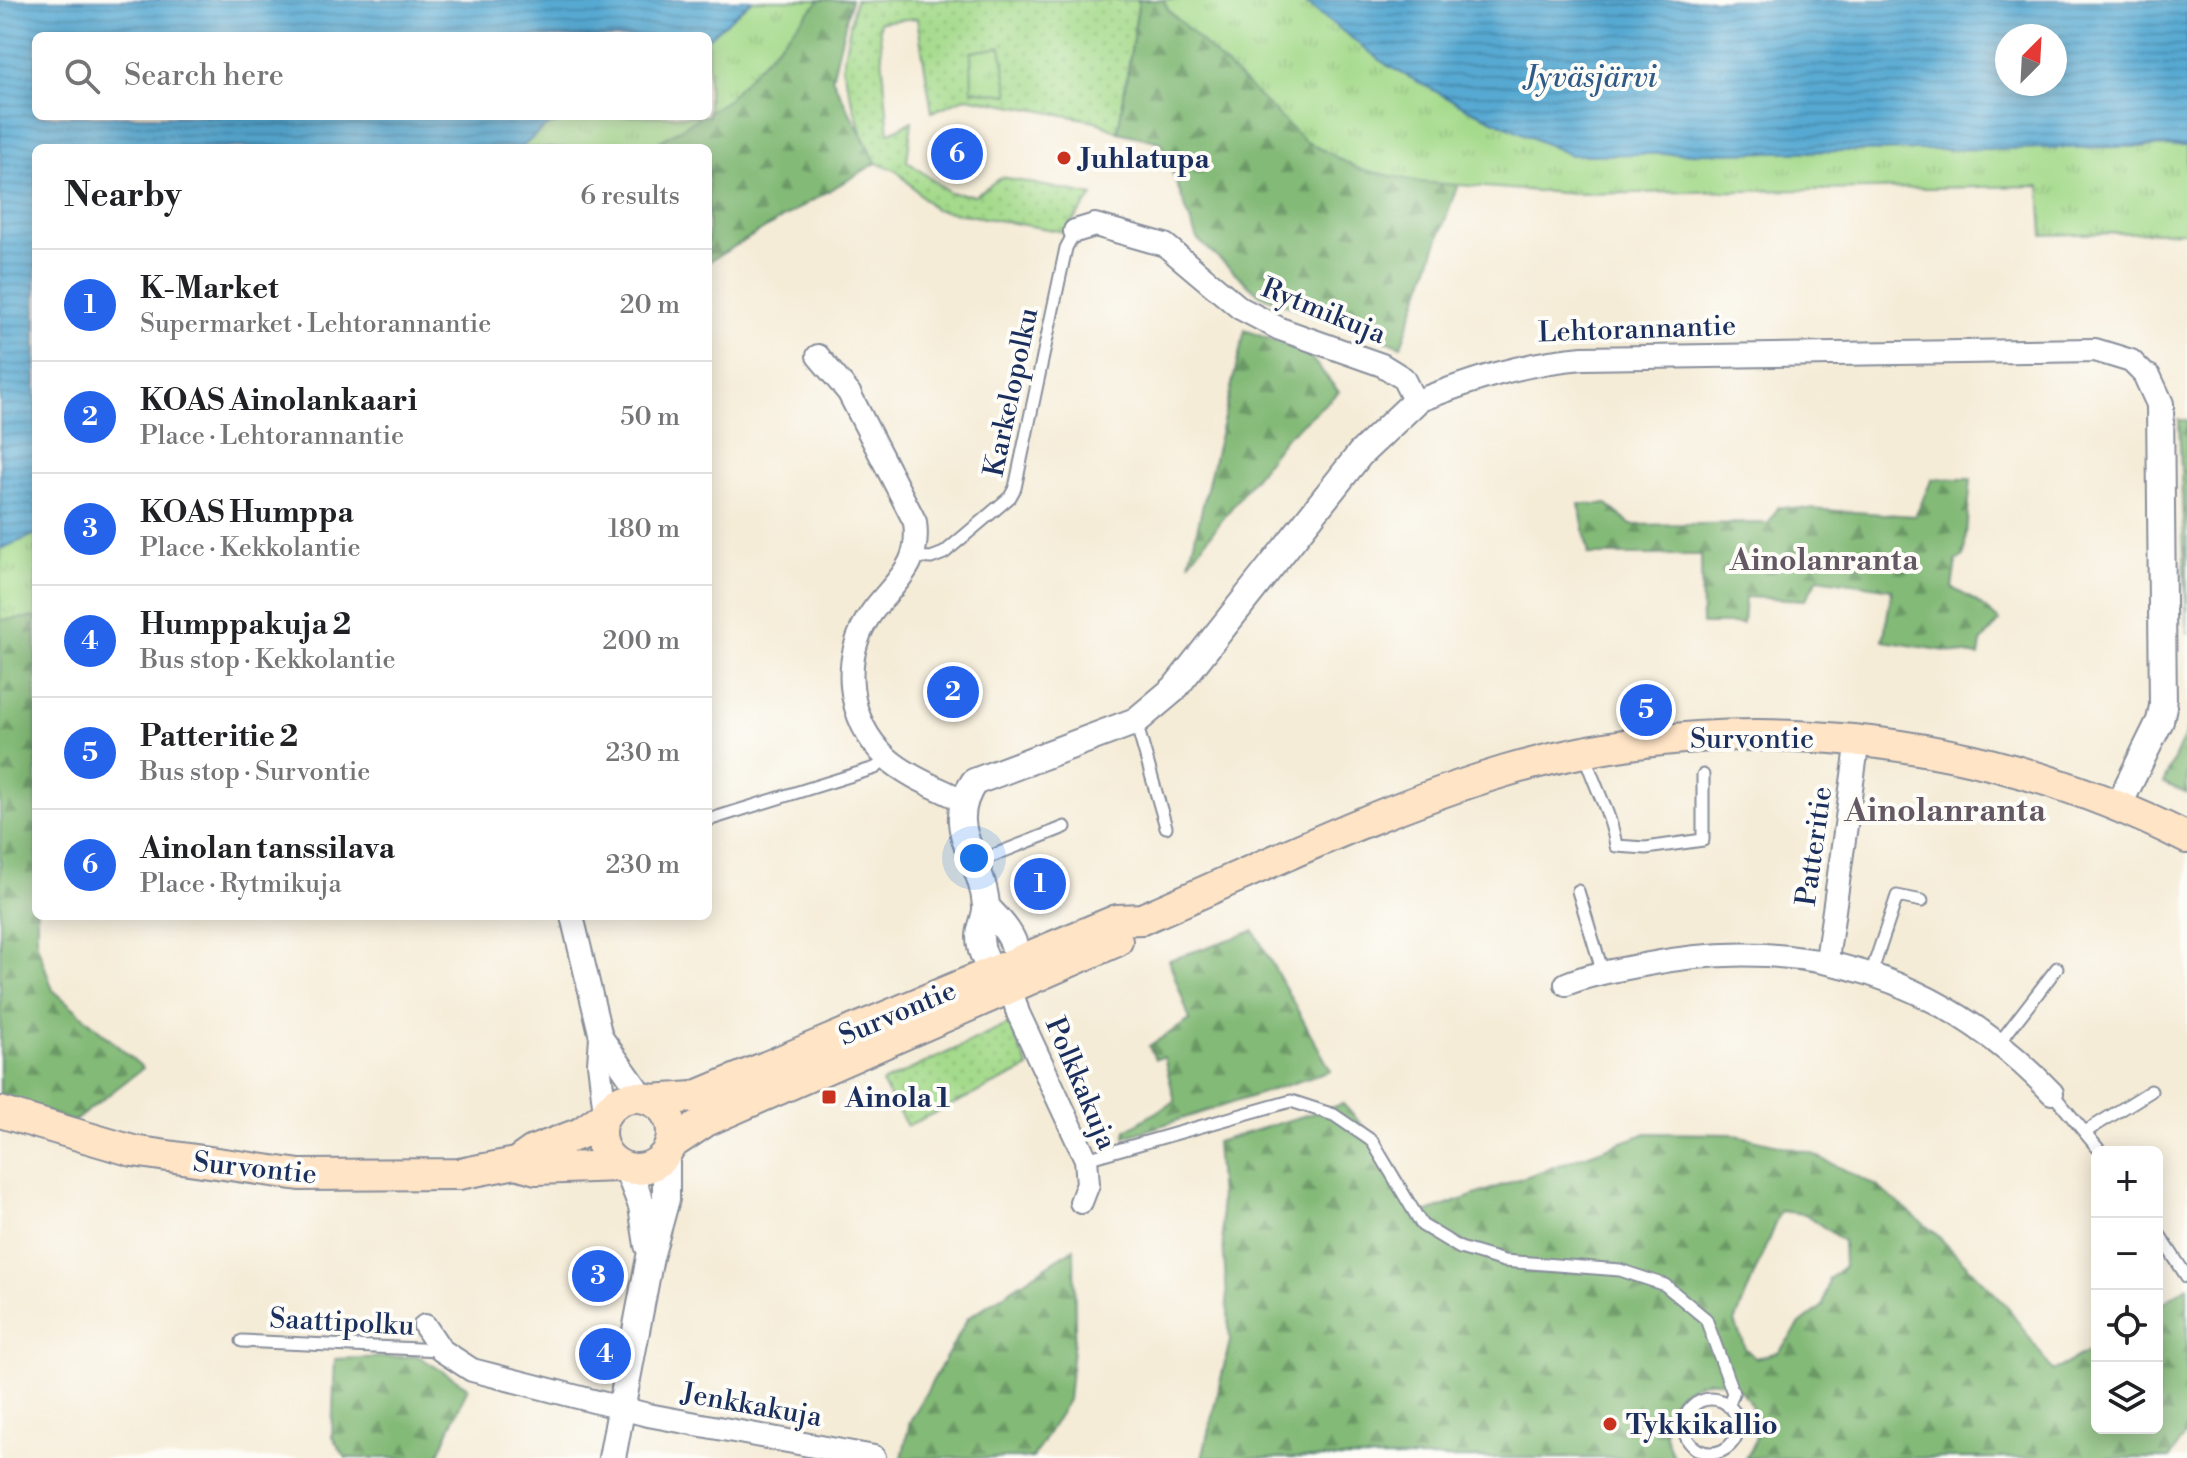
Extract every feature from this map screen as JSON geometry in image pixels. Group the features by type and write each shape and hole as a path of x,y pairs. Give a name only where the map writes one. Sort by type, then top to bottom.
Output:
{"main road":[{"name":"Survontie","path":"647,1099 694,1097 1007,974 1132,933 1142,919 1449,790 1583,752 1689,737 1810,735 1858,740 1967,758 2118,806 2187,838"},
{"name":"Survontie","path":"668,1149 706,1121 1007,974"},
{"path":"647,1099 666,1114 672,1134 668,1149 652,1165 623,1167 604,1150 600,1139 604,1115 622,1100 647,1099"},
{"name":"Survontie","path":"0,1112 133,1151 300,1175 459,1174 516,1163 533,1151 581,1133 604,1115"},
{"name":"Survontie","path":"516,1163 536,1169 623,1167"}],"street":[{"name":"Rytmikuja","path":"1075,231 1095,225 1165,245 1240,308 1280,329 1382,365 1403,378 1415,402"},
{"name":"Lehtorannantie","path":"962,800 974,782 991,773 1136,721 1174,689 1360,454 1415,402 1504,369 1535,362 1583,358 2095,350 2131,361 2148,378 2160,404 2163,706 2160,721 2118,806"},
{"path":"818,356 849,393 915,522 915,557 870,615 851,652 852,697 868,735 888,759 962,800 960,816 986,907 1008,929 1007,974"},
{"name":"Patteritie","path":"1827,960 1858,740"},
{"path":"573,920 601,1037 599,1063 604,1115"},
{"path":"1566,984 1693,954 1827,960 1932,998 2000,1042 2052,1093"},
{"name":"Polkkakuja","path":"1007,974 1018,1013 1086,1159 1088,1184 1081,1202"},
{"path":"601,1037 647,1099"},
{"path":"612,1458 650,1257 666,1199 668,1149"},
{"path":"623,1167 642,1206 650,1257"},
{"path":"425,1326 441,1350"},
{"name":"Jenkkakuja","path":"441,1350 472,1370 648,1415 874,1457"}],"lane":[{"name":"Karkelopolku","path":"915,557 931,558 944,553 1010,497 1015,488 1066,248 1075,231"},
{"path":"1136,721 1166,827"},
{"path":"1583,752 1612,820 1616,846 1646,848 1703,840 1703,775"},
{"path":"712,819 875,768 888,759"},
{"path":"974,864 1065,827"},
{"path":"1578,891 1603,973"},
{"path":"1871,974 1897,896 1922,901"},
{"path":"2000,1042 2057,968"},
{"path":"2085,1132 2151,1091"},
{"path":"2052,1093 2096,1146"},
{"path":"1086,1159 1291,1101 1334,1115 1372,1141 1422,1225 1460,1248 1504,1261 1620,1270 1665,1285 1706,1319 1733,1393 1728,1406 1737,1428 1731,1444 1715,1453 1707,1453 1691,1445 1684,1428 1689,1411 1704,1400 1728,1406"},
{"path":"2163,1240 2187,1277"},
{"name":"Saattipolku","path":"242,1341 441,1350"}],"green space":[{"path":"752,0 851,0 832,78 876,163 712,260 712,144 528,144 570,120 712,120 712,35"},
{"path":"752,0 820,0 727,100 712,109 712,35"},
{"path":"855,0 1139,0 1118,132 1096,121 967,97 932,112 917,18 879,22 889,133 912,121 907,161 950,193 975,195 1002,177 1093,196 1064,232 934,209 896,170 876,163 862,135 842,67"},
{"path":"1139,0 1174,0 1460,178 1401,346 1260,295 1197,239 1161,142 1118,132"},
{"path":"1163,0 1302,0 1388,66 1467,108 1570,155 2187,146 2187,231 2043,235 2040,186 1575,194 1420,182 1359,169 1305,141 1169,11"},
{"path":"1001,47 1009,95 972,90 971,52"},
{"path":"566,120 694,120 656,144 526,144 544,128"},
{"path":"1245,330 1307,353 1339,392 1285,438 1189,563"},
{"path":"2179,420 2187,420 2187,635"},
{"path":"1932,479 1971,479 1964,556 1956,561 1952,588 1976,601 2000,621 1981,642 1979,656 1883,641 1892,589 1818,578 1805,600 1745,597 1743,624 1702,624 1701,555 1589,555 1579,504 1607,504 1631,525 1769,523 1778,507 1915,516"},
{"path":"32,536 32,920 37,920 37,944 53,990 143,1068 73,1122 0,1094 0,549"},
{"path":"32,536 32,617 0,620 0,549"},
{"path":"2187,731 2187,793 2163,783"},
{"path":"1254,931 1331,1071 1125,1137 1126,1130 1175,1101 1164,1057 1155,1059 1149,1046 1190,1020 1169,960"},
{"path":"1009,1024 1029,1068 907,1126 882,1083"},
{"path":"1343,1104 1382,1147 1422,1214 1647,1133 1732,1134 1811,1153 1877,1186 1935,1233 2007,1306 2053,1371 2091,1350 2091,1434 2163,1434 2163,1303 2187,1286 2187,1431 2170,1458 1745,1458 1755,1439 1755,1417 1745,1396 1729,1384 1711,1381 1692,1385 1676,1396 1667,1413 1665,1434 1675,1458 1202,1458 1230,1341 1216,1142","holes":["1780,1211 1805,1214 1843,1241 1844,1267 1829,1279 1823,1306 1800,1324 1779,1352 1755,1358 1745,1348 1735,1322"]},
{"path":"1074,1248 1075,1327 1068,1400 1033,1458 902,1458 910,1421 968,1318"},
{"path":"418,1356 468,1387 437,1458 346,1458 332,1437 335,1359"}],"water":[{"path":"0,0 752,0 712,35 712,32 32,32 32,120 566,120 544,128 526,144 32,144 32,536 0,549"},
{"name":"Jyväsjärvi","path":"1302,0 2187,0 2187,146 1570,155 1467,108 1388,66"}],"place":[{"name":"Ainolan tanssilava","path":"957,154"},
{"name":"Juhlatupa","path":"1064,158"},
{"name":"KOAS Ainolankaari","path":"953,692"},
{"name":"Patteritie 2","path":"1646,710"},
{"name":"K-Market","path":"1040,884"},
{"name":"Ainola 1","path":"829,1097"},
{"name":"KOAS Humppa","path":"598,1276"},
{"name":"Humppakuja 2","path":"605,1354"},
{"name":"Tykkikallio","path":"1610,1424"}],"district":[{"name":"Ainolanranta","path":"1824,560"},
{"name":"Ainolanranta","path":"1945,810"}]}
